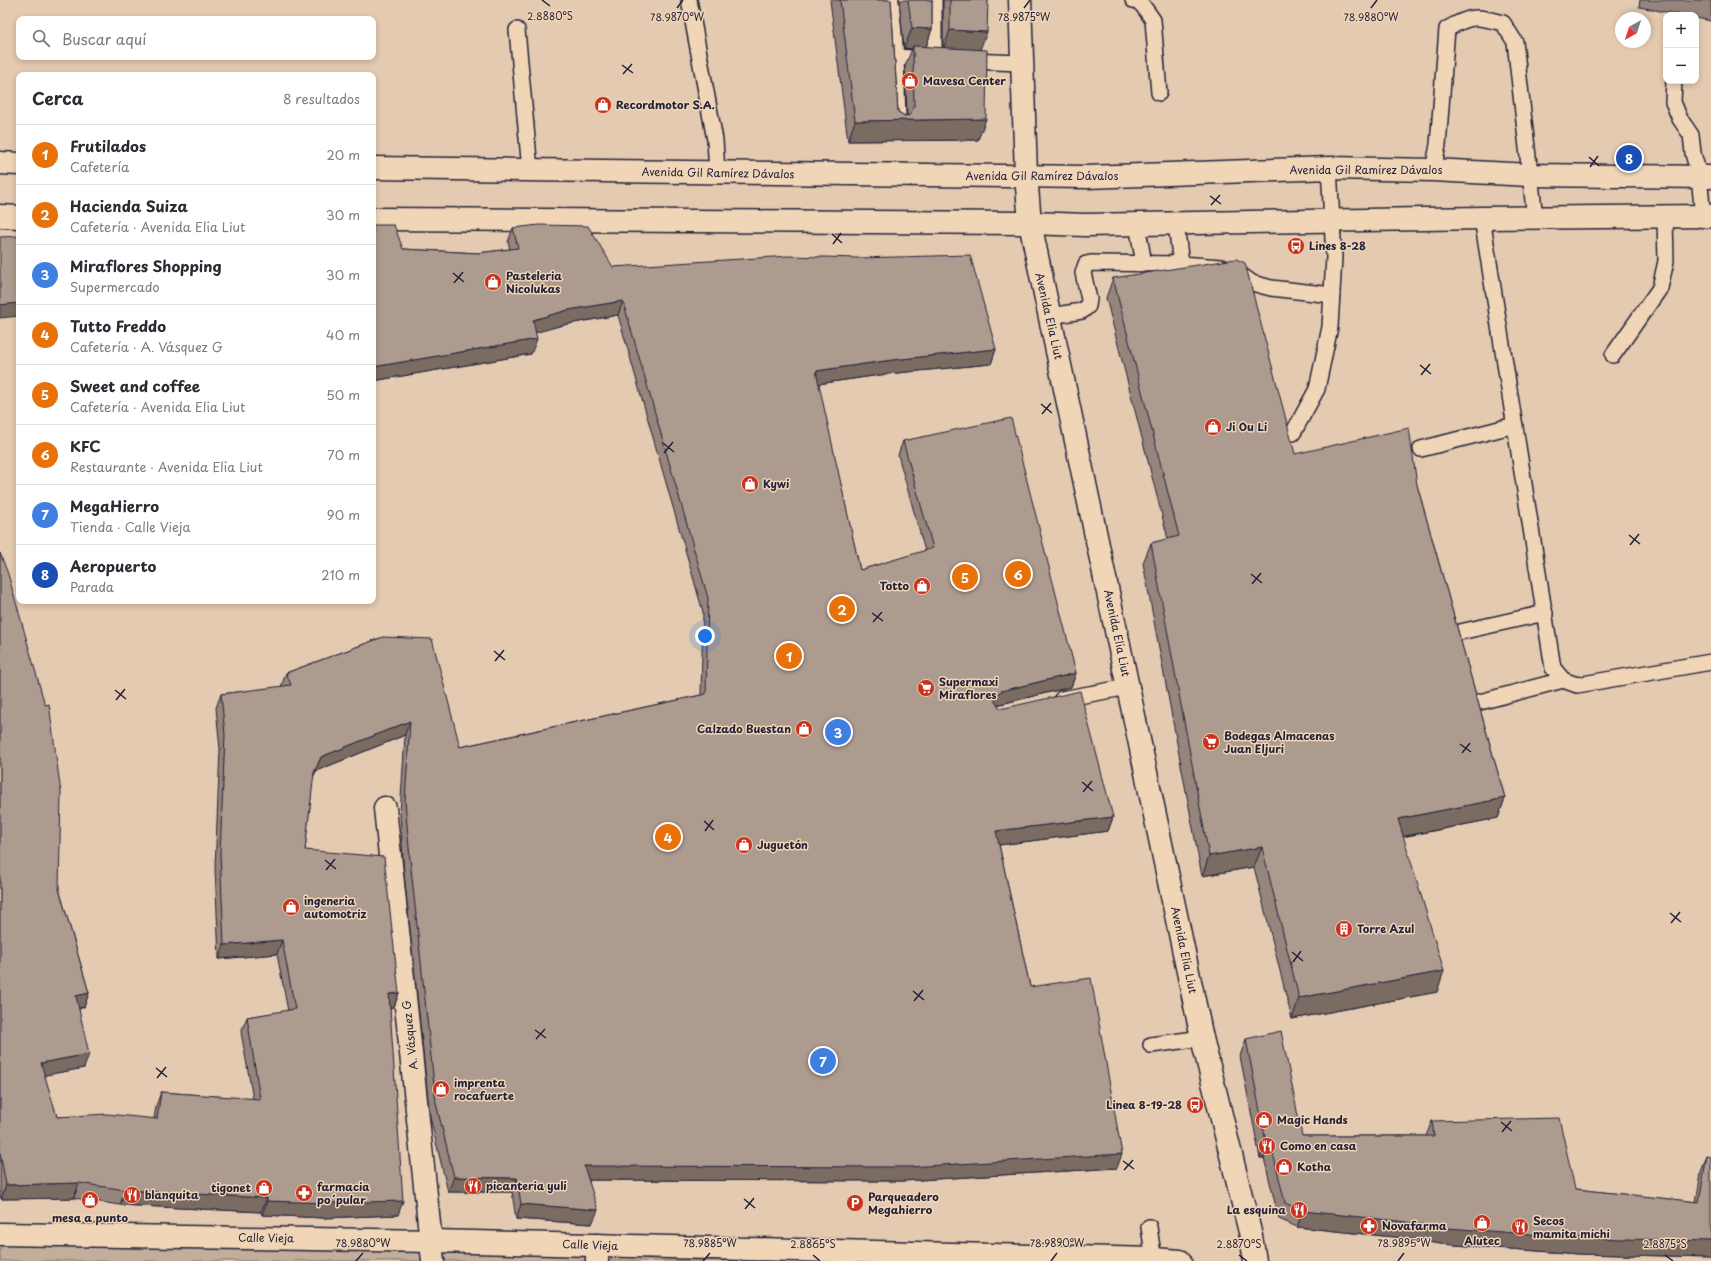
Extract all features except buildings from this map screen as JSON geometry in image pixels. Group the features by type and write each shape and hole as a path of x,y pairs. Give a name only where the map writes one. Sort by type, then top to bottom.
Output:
{"main road":[{"name":"Avenida Elia Liut","path":"1020,0 1026,175 1030,223 1038,267 1050,316 1202,1038 1251,1236 1255,1261"},
{"path":"0,164 16,164"},
{"name":"Avenida Gil Ramírez Dávalos","path":"376,168 717,173 1026,175 1087,177 1329,168 1433,170 1530,175 1705,177"},
{"path":"0,216 16,217"},
{"path":"376,219 1030,223 1085,225 1482,218 1665,218 1707,216"},
{"name":"A. Vásquez G","path":"385,808 433,1251"},
{"name":"Calle Vieja","path":"0,1234 433,1251 1180,1261"}],"lane":[{"path":"689,0 715,140 717,173"},
{"path":"891,0 896,58 898,127"},
{"path":"934,0 934,59"},
{"path":"1133,0 1138,1 1153,20 1159,93"},
{"path":"1433,170 1438,145 1447,29 1465,18 1484,18 1503,23 1515,42 1535,218"},
{"path":"517,30 530,170"},
{"path":"896,58 1022,63"},
{"path":"1674,84 1673,102 1680,119 1691,134 1692,153 1705,177 1707,216"},
{"path":"1293,433 1317,389 1330,327 1334,257 1329,168"},
{"path":"1482,218 1553,668 1563,680 1577,685 1711,662"},
{"path":"1613,356 1660,288 1666,260 1665,218"},
{"path":"1137,224 1144,264"},
{"path":"1176,224 1181,264"},
{"path":"1050,316 1082,311 1088,306 1089,299 1083,273 1086,264 1091,263 1181,264 1221,268 1237,272 1252,283 1271,288 1332,295"},
{"path":"1421,449 1515,425"},
{"path":"1460,632 1545,613"},
{"path":"1476,703 1563,680"},
{"path":"1052,701 1082,694 1128,687"},
{"path":"1151,1045 1202,1038"},
{"path":"1149,1227 1154,1260"}],"shaded area":[{"path":"0,1233 1014,1261 0,1261"}],"place":[{"name":"Mavesa Center","path":"910,81"},
{"name":"Recordmotor S.A.","path":"603,105"},
{"name":"Aeropuerto","path":"1629,158"},
{"name":"Lines 8-28","path":"1296,246"},
{"name":"Pasteleria Nicolukas","path":"493,282"},
{"name":"Ji Ou Li","path":"1213,427"},
{"name":"Kywi","path":"750,484"},
{"name":"KFC","path":"1018,574"},
{"name":"Sweet and coffee","path":"965,577"},
{"name":"Totto","path":"922,586"},
{"name":"Hacienda Suiza","path":"842,609"},
{"name":"Frutilados","path":"789,656"},
{"name":"Supermaxi Miraflores","path":"926,688"},
{"name":"Calzado Buestan","path":"804,729"},
{"name":"Miraflores Shopping","path":"838,732"},
{"name":"Bodegas Almacenas Juan Eljuri","path":"1211,742"},
{"name":"Tutto Freddo","path":"668,837"},
{"name":"Juguetón","path":"744,845"},
{"name":"ingeneria automotriz","path":"291,907"},
{"name":"Torre Azul","path":"1344,929"},
{"name":"MegaHierro","path":"823,1061"},
{"name":"imprenta rocafuerte","path":"441,1089"},
{"name":"Linea 8-19-28","path":"1195,1105"},
{"name":"Magic Hands","path":"1264,1120"},
{"name":"Como en casa","path":"1267,1146"},
{"name":"Kotha","path":"1284,1167"},
{"name":"picanteria yuli","path":"473,1186"},
{"name":"tigonet","path":"264,1188"},
{"name":"farmacia po´pular","path":"304,1193"},
{"name":"blanquita","path":"132,1195"},
{"name":"mesa a punto","path":"90,1200"},
{"name":"Parqueadero Megahierro","path":"855,1203"},
{"name":"La esquina","path":"1299,1210"},
{"name":"Alutec","path":"1482,1223"},
{"name":"Novafarma","path":"1369,1226"},
{"name":"Secos mamita michi","path":"1520,1227"}]}
